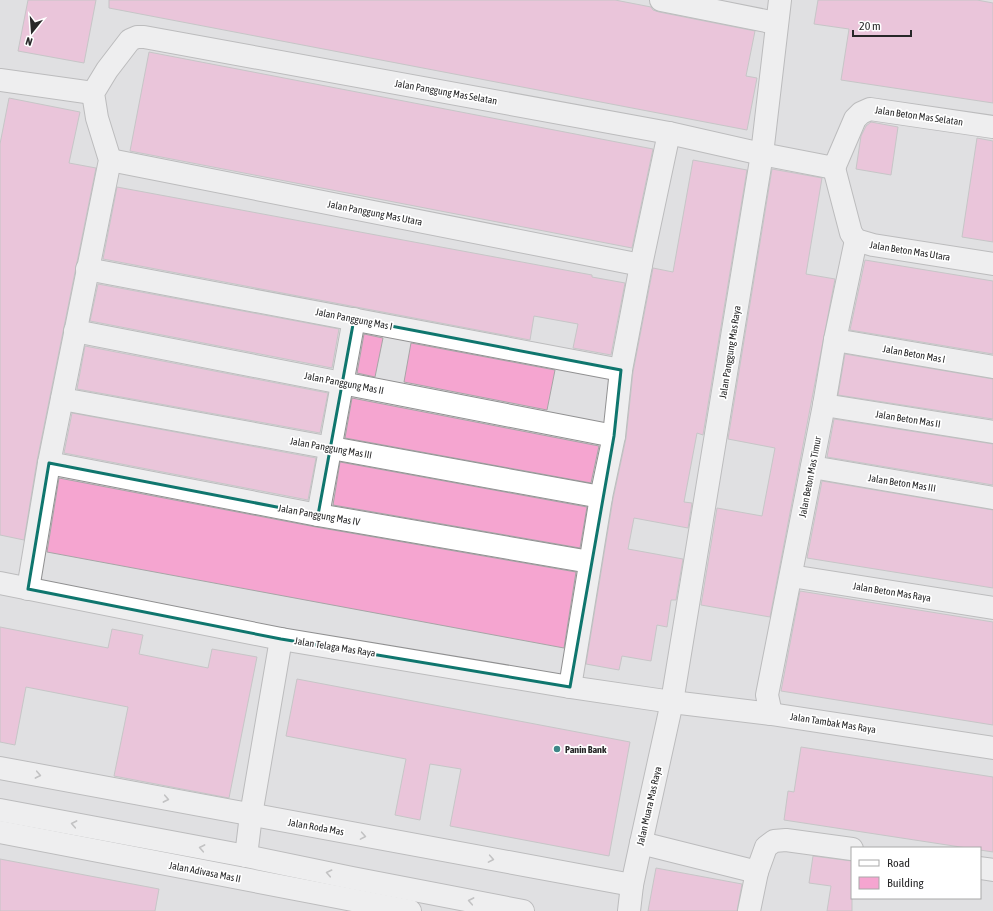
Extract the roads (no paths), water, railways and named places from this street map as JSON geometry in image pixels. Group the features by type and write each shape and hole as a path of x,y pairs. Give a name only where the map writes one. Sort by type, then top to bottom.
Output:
{"street":[{"path":"661,0 776,23"},
{"name":"Jalan Panggung Mas Raya","path":"672,702 762,154 776,23 780,0"},
{"name":"Jalan Panggung Mas Selatan","path":"93,93 107,70 130,40 137,37 144,37 669,133 762,154"},
{"path":"0,80 93,93 97,118 110,160 49,463 28,589"},
{"name":"Jalan Beton Mas Selatan","path":"834,168 856,119 861,113 870,109 993,127"},
{"path":"570,687 601,498 614,436 621,370 641,265 669,133"},
{"path":"762,154 834,168"},
{"name":"Jalan Panggung Mas Utara","path":"110,160 641,265"},
{"name":"Jalan Beton Mas Utara","path":"834,168 852,233 856,240 873,245 993,264"},
{"name":"Jalan Beton Mas Timur","path":"771,714 767,695 824,405 834,340 856,240"},
{"name":"Jalan Panggung Mas I","path":"87,269 621,370"},
{"path":"318,516 354,319"},
{"name":"Jalan Panggung Mas II","path":"75,331 614,436"},
{"name":"Jalan Beton Mas I","path":"834,340 993,367"},
{"name":"Jalan Panggung Mas III","path":"62,399 601,498"},
{"name":"Jalan Beton Mas II","path":"824,405 993,432"},
{"name":"Jalan Panggung Mas IV","path":"49,463 318,516 590,562"},
{"name":"Jalan Beton Mas III","path":"812,467 993,498"},
{"name":"Jalan Beton Mas Raya","path":"791,576 993,608"},
{"name":"Jalan Telaga Mas Raya","path":"0,582 28,589 281,639 570,687 672,702"},
{"path":"246,856 251,815 281,639"},
{"name":"Jalan Tambak Mas Raya","path":"672,702 771,714 993,748"},
{"name":"Jalan Muara Mas Raya","path":"629,911 632,885 672,702"},
{"name":"Jalan Roda Mas","path":"0,768 632,885"},
{"path":"0,810 246,856 523,911"},
{"name":"Jalan Adivasa Mas II","path":"0,832 410,911"},
{"path":"749,911 757,872 766,847 774,841 786,840 851,850"},
{"path":"641,843 757,872"},
{"path":"981,868 993,870"}],"place":[{"name":"Panin Bank","path":"557,749"}]}
